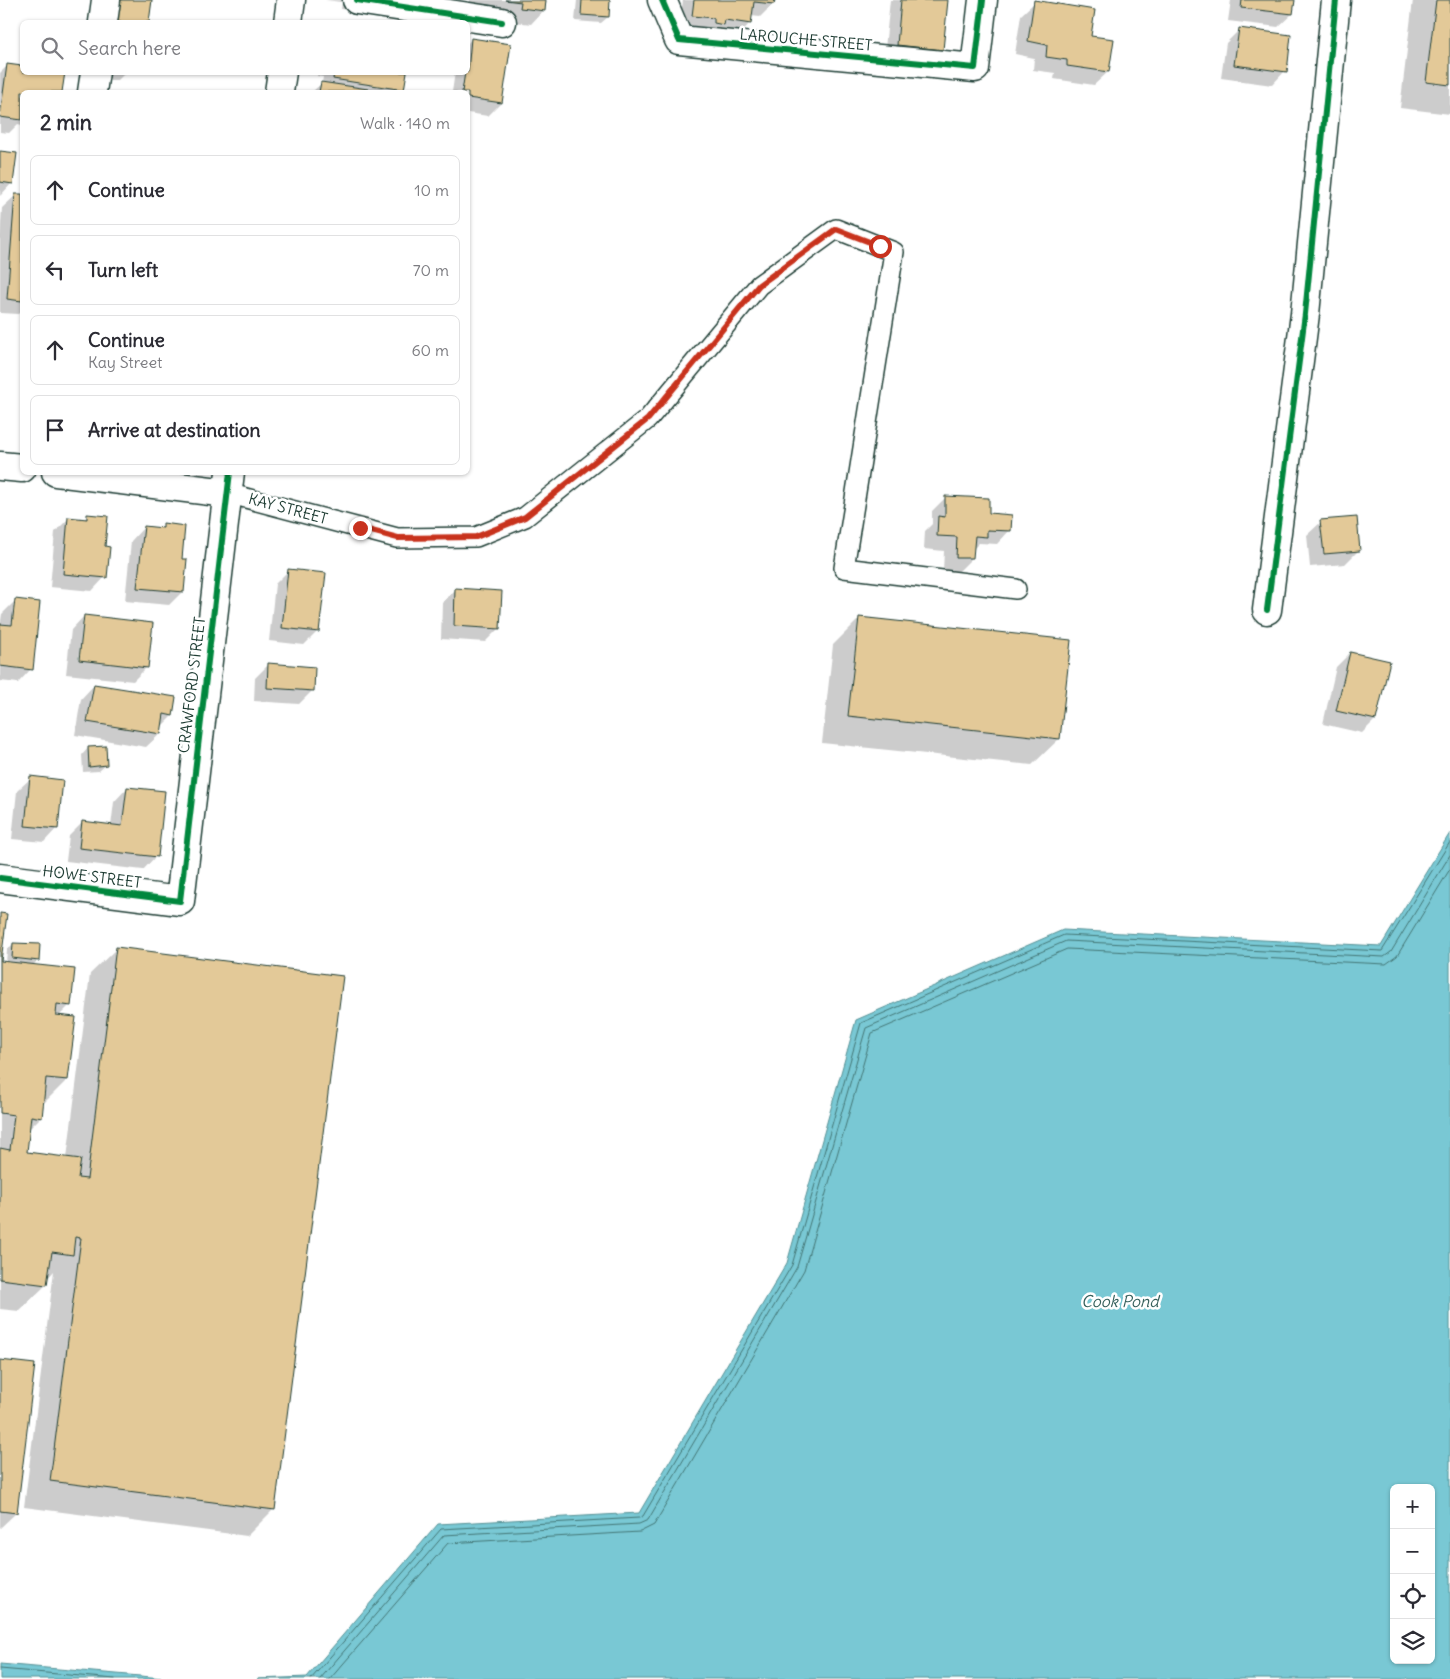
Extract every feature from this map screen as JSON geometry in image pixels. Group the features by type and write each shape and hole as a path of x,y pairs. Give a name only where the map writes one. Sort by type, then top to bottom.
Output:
{"street":[{"path":"103,20 106,0"},
{"path":"288,20 291,0"},
{"path":"357,0 502,22"},
{"name":"LAROUCHE STREET","path":"662,0 679,40 975,68 983,0"},
{"path":"1267,610 1296,390 1336,0"},
{"path":"92,90 95,75"},
{"path":"279,90 282,75"},
{"path":"0,466 20,468"},
{"name":"KAY STREET","path":"103,475 228,483"},
{"name":"CRAWFORD STREET","path":"180,901 228,483"},
{"name":"HOWE STREET","path":"0,878 180,901"}],"lane":[{"name":"KAY STREET","path":"228,483 398,538 476,537 525,517 648,419 759,285 836,229 894,252 844,568 1016,589"}],"water":[{"name":"Cook Pond","path":"1450,833 1450,1679 257,1679 307,1677 438,1524 639,1513 787,1263 856,1020 1063,930 1381,946"},
{"path":"0,1664 175,1679 0,1679"}],"building":[{"path":"113,0 152,0 149,20 111,20"},
{"path":"505,0 546,0 545,11 520,8 521,2"},
{"path":"582,0 610,0 609,17 581,15"},
{"path":"694,0 775,0 774,4 754,2 751,24 725,20 724,25 714,23 714,18 692,16"},
{"path":"901,0 948,0 943,50 897,45"},
{"path":"1034,0 1095,10 1091,36 1114,39 1109,72 1067,66 1067,60 1046,57 1047,45 1028,41"},
{"path":"1242,0 1295,0 1293,14 1241,8"},
{"path":"1436,0 1450,0 1450,85 1426,82"},
{"path":"1239,28 1291,35 1287,72 1234,65"},
{"path":"471,38 511,44 502,103 470,98 470,90 462,90 465,75 470,75"},
{"path":"7,64 20,66 20,75 65,75 62,90 20,90 20,120 0,117"},
{"path":"334,75 406,75 404,90 333,79"},
{"path":"321,82 368,89 368,90 319,90"},
{"path":"0,151 17,153 13,184 0,182"},
{"path":"15,194 20,194 20,301 7,299"},
{"path":"945,496 989,498 989,513 1012,515 1011,531 987,530 987,537 975,536 973,558 956,558 957,537 937,536 938,516 945,517"},
{"path":"87,514 108,516 105,546 110,547 107,578 63,574 68,517 87,519"},
{"path":"1357,517 1360,551 1324,554 1320,520"},
{"path":"163,523 185,526 182,559 187,559 184,592 137,588 144,526 163,528"},
{"path":"288,569 326,573 319,632 282,628"},
{"path":"455,588 502,591 500,629 454,626"},
{"path":"15,599 40,602 33,670 0,666 0,624 12,625"},
{"path":"84,615 153,623 148,668 79,660"},
{"path":"859,617 1071,640 1060,739 848,716"},
{"path":"1350,652 1390,661 1376,720 1336,711"},
{"path":"268,663 315,667 314,691 267,688"},
{"path":"94,684 176,697 173,716 164,714 161,734 87,722"},
{"path":"106,746 107,765 89,767 88,747"},
{"path":"30,776 63,780 58,829 25,826"},
{"path":"127,787 165,791 158,857 79,848 82,821 122,826"},
{"path":"0,913 7,914 1,961 75,969 71,1006 57,1004 56,1015 76,1017 68,1080 46,1078 42,1118 31,1116 27,1152 81,1159 78,1178 87,1179 116,947 343,976 275,1510 50,1481 81,1238 75,1237 73,1255 52,1252 47,1285 0,1279 0,1148 10,1150 14,1115 0,1113"},
{"path":"13,943 40,944 39,961 12,958"},
{"path":"0,1360 35,1364 17,1513 0,1511"}],"cycle path":[{"path":"357,0 502,22"},
{"path":"662,0 679,40 975,68 983,0"},
{"path":"1267,610 1305,314 1336,0"},
{"path":"0,878 180,901 230,475"}],"route":[{"path":"360,528 398,538 476,537 525,517 648,419 759,285 836,229 880,246"}]}
